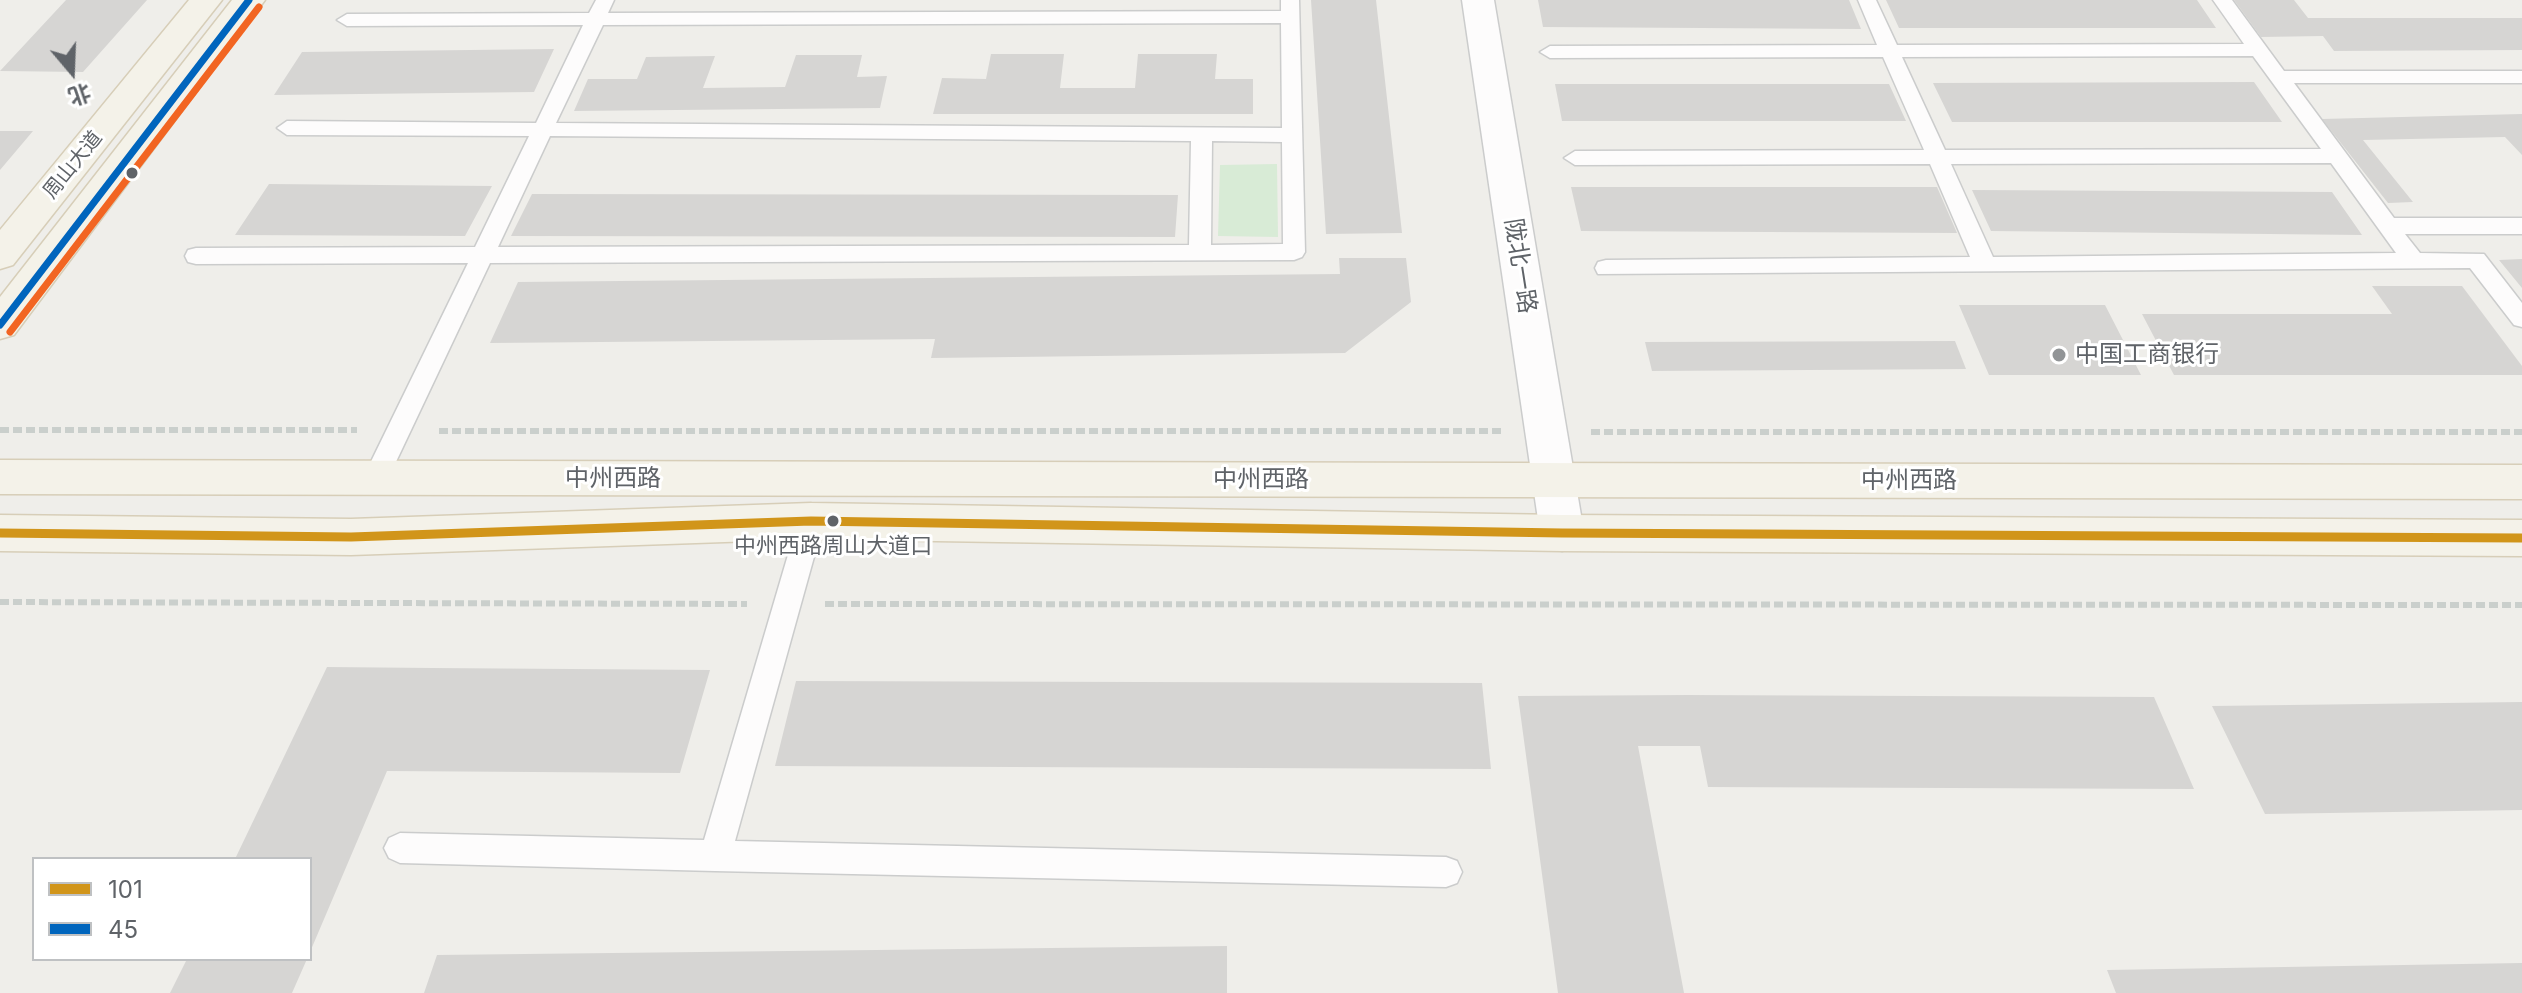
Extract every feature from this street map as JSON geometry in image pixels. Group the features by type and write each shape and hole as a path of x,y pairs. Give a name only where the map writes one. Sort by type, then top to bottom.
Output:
{"main road":[{"name":"周山大道","path":"0,256 206,0"},
{"name":"周山大道","path":"0,325 249,0"},
{"name":"中州西路","path":"0,477 2522,482"},
{"name":"中州西路","path":"0,533 351,537 811,521 1562,533 2522,538"}],"street":[{"name":"陇北一路","path":"1478,0 1562,533"}],"lane":[{"path":"1867,0 1985,264"},
{"path":"2222,0 2413,260"},
{"path":"196,256 1294,252 1290,8 600,10 347,20"},
{"path":"376,478 600,10"},
{"path":"1550,52 2259,50"},
{"path":"2279,77 2522,77"},
{"path":"287,128 1292,135"},
{"path":"1200,253 1202,134"},
{"path":"1575,158 2336,156"},
{"path":"2389,226 2522,226"},
{"path":"1606,268 2476,260 2522,319"},
{"path":"715,856 811,521"},
{"path":"400,848 1446,872"}],"path":[{"path":"0,430 2522,432"},
{"path":"0,602 2522,605"}],"green space":[{"path":"1277,164 1278,237 1218,236 1220,165"}],"building":[{"path":"66,0 147,0 83,72 0,71"},
{"path":"1311,0 1376,0 1402,233 1326,234"},
{"path":"1538,0 1849,0 1861,29 1543,27"},
{"path":"1886,0 2197,0 2216,28 1899,28"},
{"path":"2234,0 2294,0 2308,18 2522,18 2522,50 2334,51 2323,36 2261,37"},
{"path":"554,49 534,92 274,95 302,52"},
{"path":"991,54 1064,54 1060,88 1135,88 1138,54 1217,54 1215,79 1253,79 1253,114 933,114 942,78 986,79"},
{"path":"796,55 862,55 857,77 887,76 880,108 574,111 588,79 637,79 646,57 715,56 703,88 785,87"},
{"path":"2254,82 2282,122 1952,122 1933,83"},
{"path":"1555,84 1889,84 1906,121 1562,121"},
{"path":"2522,114 2522,155 2505,137 2363,140 2413,202 2388,203 2322,119"},
{"path":"0,131 33,131 0,170"},
{"path":"269,184 492,186 465,236 235,235"},
{"path":"1571,187 1937,187 1957,233 1581,231"},
{"path":"1972,190 2332,192 2362,235 1991,231"},
{"path":"532,194 1178,195 1175,237 511,236"},
{"path":"1339,258 1406,258 1411,302 1345,353 931,358 935,339 490,343 518,282 1340,274"},
{"path":"2522,259 2522,288 2499,260"},
{"path":"2372,286 2462,286 2522,366 2522,375 2174,375 2142,314 2392,314"},
{"path":"1959,305 2105,305 2141,375 1989,375"},
{"path":"1955,341 1966,369 1652,371 1645,342"},
{"path":"327,667 710,670 680,773 387,771 312,947 312,857 236,857"},
{"path":"796,681 1482,683 1491,769 775,766"},
{"path":"1518,696 2154,697 2194,789 1708,787 1700,746 1638,746 1684,993 1558,993"},
{"path":"2522,702 2522,810 2265,814 2212,706"},
{"path":"1227,946 1227,993 424,993 437,955"},
{"path":"186,961 306,961 292,993 170,993"},
{"path":"2522,963 2522,993 2116,993 2107,970"}],"transit line":[{"name":"45","path":"0,325 249,0"},
{"path":"10,332 259,7"},
{"name":"101","path":"0,533 351,537 811,521 1562,533 2522,538"}],"place":[{"name":"中国工商银行","path":"2059,355"},
{"name":"中州西路周山大道口","path":"833,521"}]}
